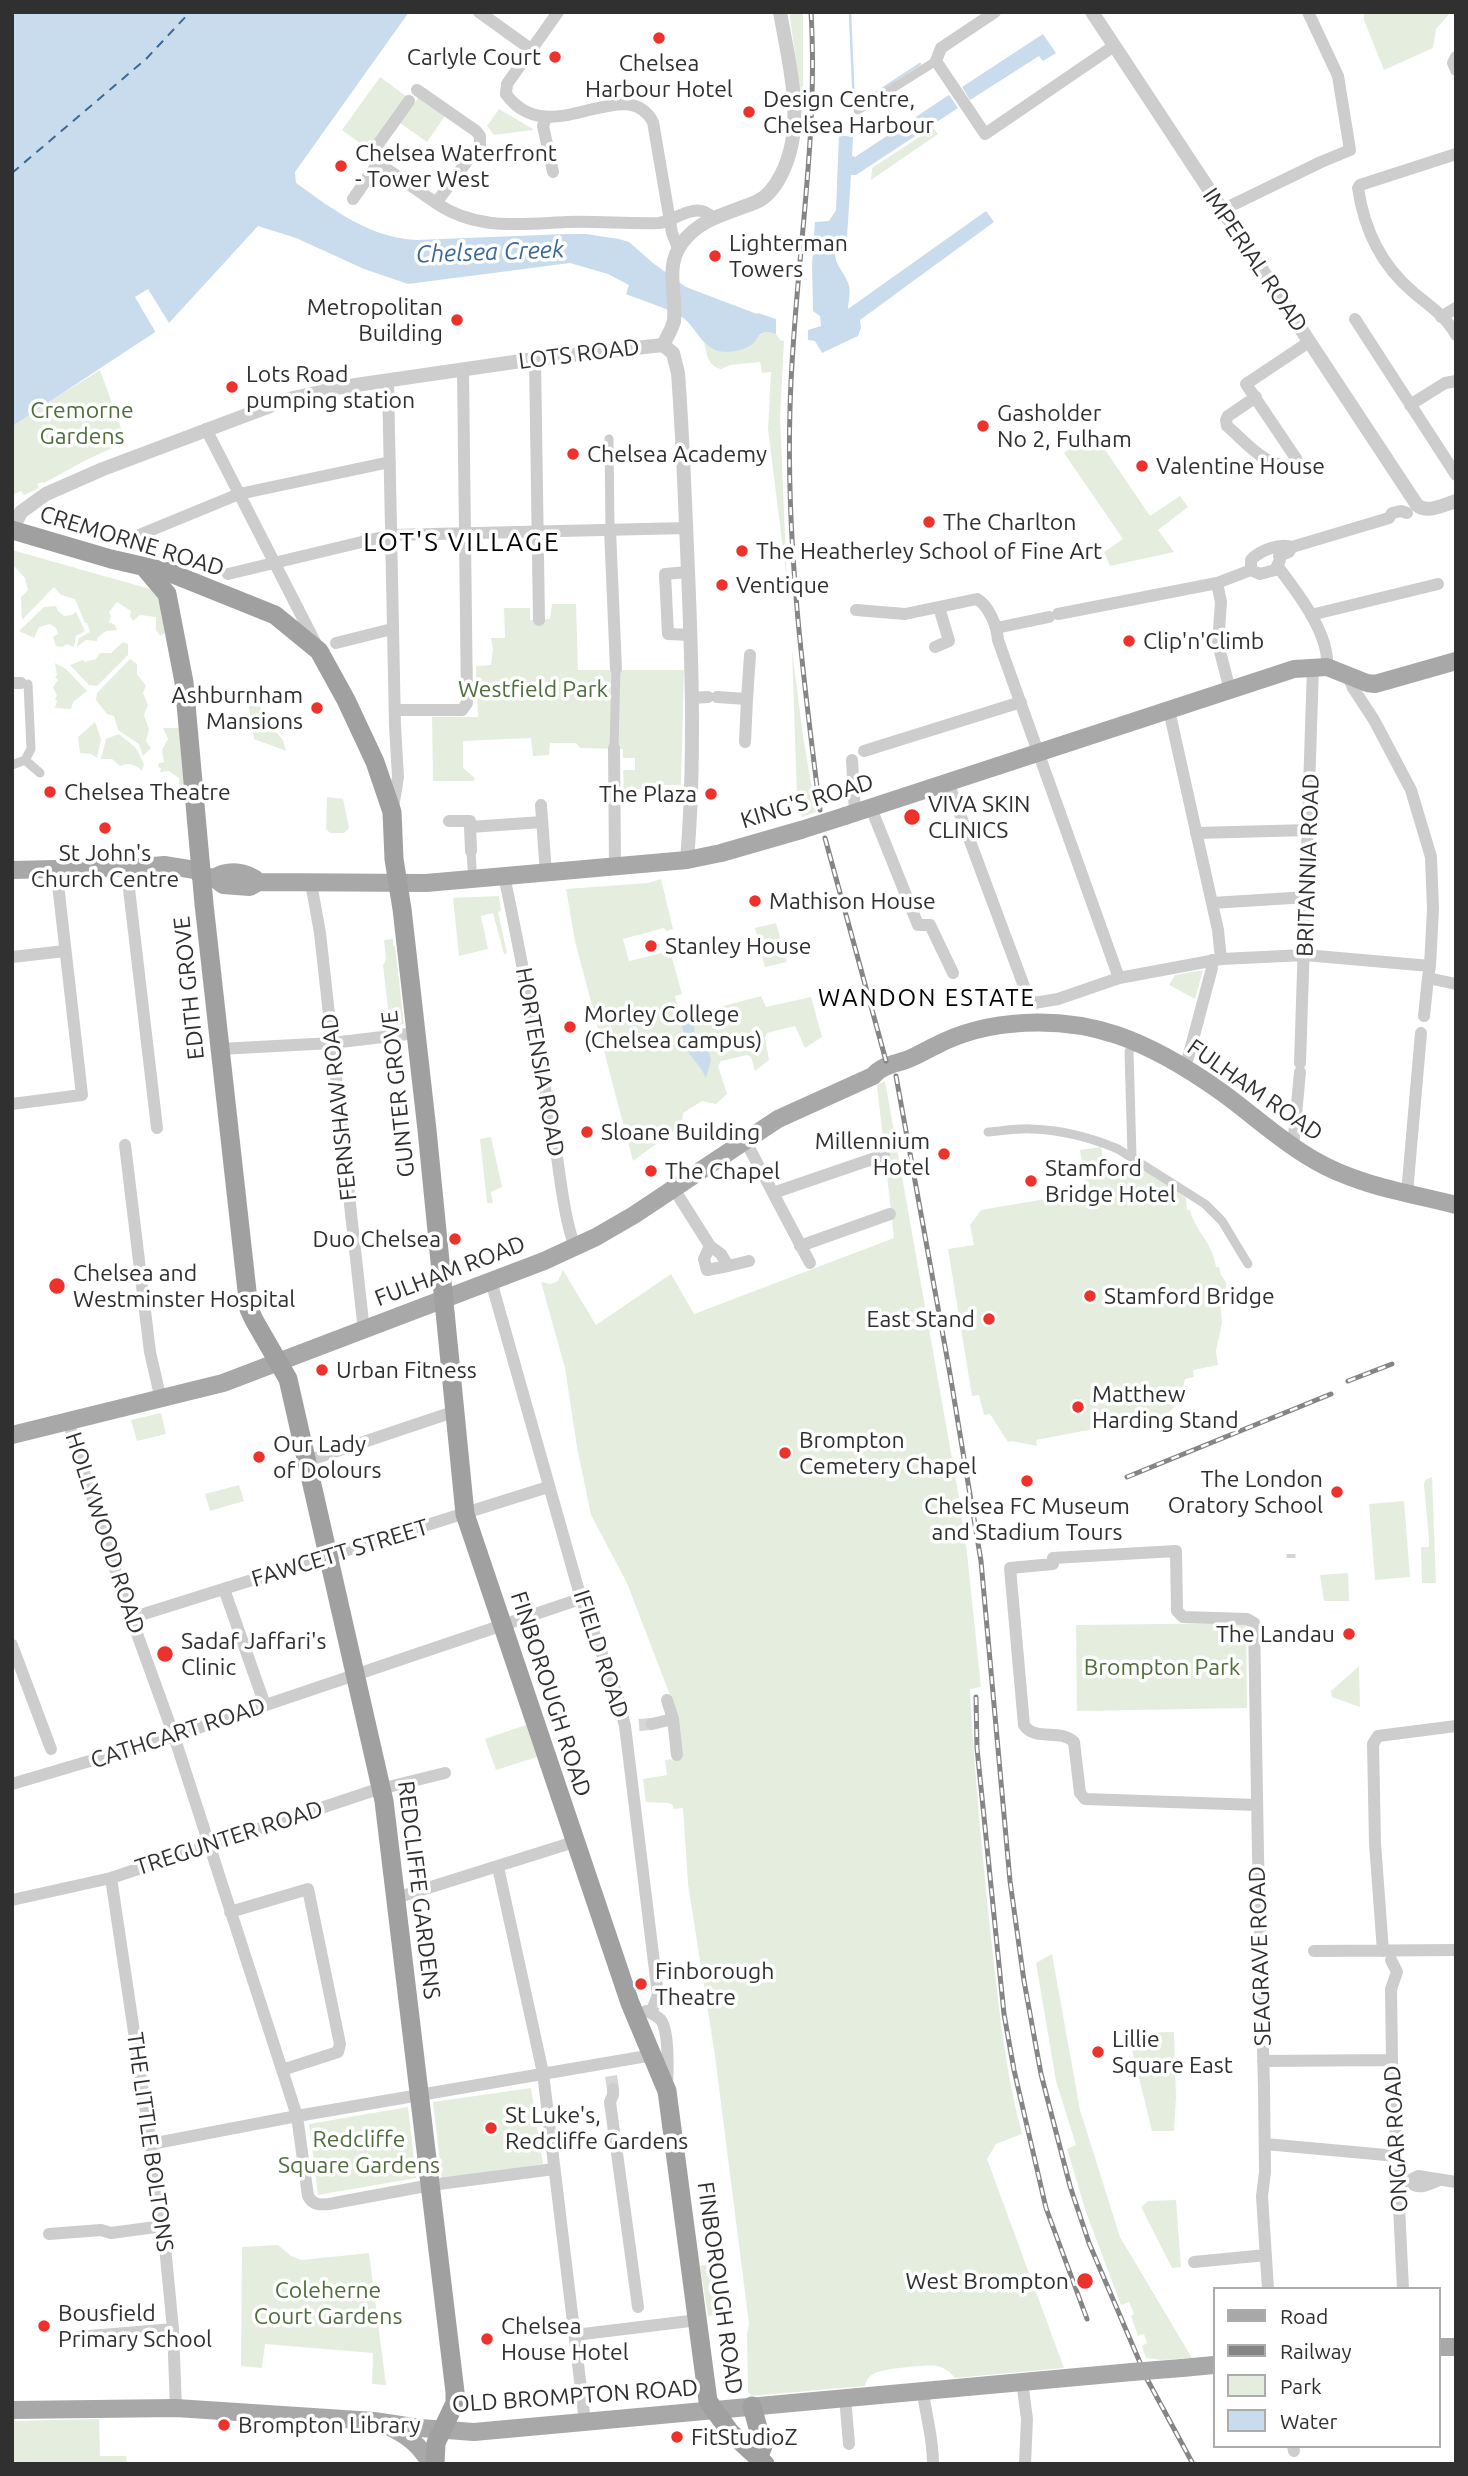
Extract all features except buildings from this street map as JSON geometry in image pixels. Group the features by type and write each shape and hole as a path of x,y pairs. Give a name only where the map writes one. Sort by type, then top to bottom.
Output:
{"highway":[{"name":"CREMORNE ROAD","path":"12,530 145,568 157,569 275,615 321,645"},
{"name":"EDITH GROVE","path":"145,568 167,594 184,682 208,877 220,1049 249,1309 280,1362"},
{"path":"167,594 173,585 188,581"},
{"name":"GUNTER GROVE","path":"321,645 377,769 392,812 394,856 445,1299"},
{"name":"FINBOROUGH ROAD","path":"445,1299 465,1514 630,2003 667,2091 706,2394 713,2410"},
{"name":"REDCLIFFE GARDENS","path":"280,1362 288,1379 382,1788 456,2392 455,2403 436,2443 433,2464"},
{"path":"752,2406 763,2446 759,2461"},
{"path":"713,2410 730,2432 759,2461"}],"main road":[{"path":"1320,667 1367,682 1383,683 1456,661"},
{"name":"KING'S ROAD","path":"12,870 135,867 162,877 193,882 208,877 223,885 250,887 259,882 399,884 545,874 687,860 801,830 1294,669 1320,667"},
{"name":"FULHAM ROAD","path":"12,1435 223,1383 364,1331 575,1247 614,1227 745,1140 807,1104 873,1076 880,1078 945,1040 973,1031 1012,1024 1076,1027 1133,1041 1219,1090 1293,1147 1337,1172 1456,1205"},
{"name":"OLD BROMPTON ROAD","path":"12,2410 176,2408 374,2421 474,2432 1212,2365"},
{"path":"374,2421 411,2438 433,2464"}],"street":[{"path":"479,12 532,50"},
{"path":"558,12 507,84 506,94 528,111 546,118 559,118 625,103 643,110 653,122 674,242 678,248"},
{"path":"663,345 674,317 671,272 678,248 690,233 713,218 765,198 777,184 791,150 794,111 780,12"},
{"path":"858,110 936,61 941,48 995,12"},
{"name":"IMPERIAL ROAD","path":"1092,12 1309,342 1413,510"},
{"path":"1222,210 1350,150 1338,76 1308,12"},
{"path":"936,61 985,134 1114,46"},
{"path":"1456,57 1453,63 1456,70"},
{"path":"416,90 481,136 480,144 436,203"},
{"path":"409,101 373,155 378,163 436,203 460,216 498,225 670,221 680,214 700,210 713,218"},
{"path":"546,118 543,126 553,172"},
{"path":"1456,154 1360,185 1358,188 1375,248 1407,288 1441,317 1456,335"},
{"path":"353,199 378,163"},
{"path":"1441,317 1456,308"},
{"path":"1355,319 1456,475"},
{"path":"1256,397 1228,416 1227,426 1271,463 1287,466 1295,464 1297,460 1256,397 1246,384 1309,342"},
{"name":"LOTS ROAD","path":"12,530 20,512 34,500 103,469 289,399 342,387 535,359 663,345 673,353 678,373 687,528 691,635 691,784 687,860"},
{"path":"535,359 539,620"},
{"path":"395,710 466,708 463,370"},
{"path":"388,381 392,629 398,777 392,812"},
{"path":"1410,405 1445,383 1456,381"},
{"path":"206,429 273,563 321,645 392,629"},
{"path":"609,439 616,669 615,868"},
{"path":"127,540 239,495 390,461"},
{"path":"1251,569 1260,574 1277,557 1290,552 1292,547 1389,517 1392,513 1428,509 1456,501"},
{"path":"228,574 391,536 687,528"},
{"path":"1251,569 1253,556 1265,550 1277,557"},
{"name":"BRITANNIA ROAD","path":"1277,557 1311,615 1328,658 1320,667 1308,830 1300,1068 1293,1147"},
{"path":"997,630 1053,615 1217,583 1251,569"},
{"path":"688,572 665,574 668,634 691,635"},
{"path":"1217,583 1221,602 1218,644 1230,690"},
{"path":"1311,615 1438,584"},
{"path":"856,610 905,614 978,599 984,603 997,630 998,640 1119,978"},
{"path":"285,621 291,616 294,601"},
{"path":"935,647 949,642 939,607"},
{"path":"745,742 750,655"},
{"path":"1348,675 1411,790 1431,857 1433,909 1424,1016"},
{"path":"12,765 25,760 31,750 21,683"},
{"path":"691,698 747,699"},
{"path":"864,751 1021,702"},
{"path":"1169,710 1218,930 1217,960 1212,968 1188,1058"},
{"path":"377,769 390,761 397,746"},
{"path":"25,760 40,773"},
{"path":"852,760 857,812 918,925 930,926 953,973"},
{"path":"614,763 627,763"},
{"path":"948,782 1032,1002 1038,1004 1049,1001 1119,978 1217,960 1305,955 1429,972 1456,984"},
{"path":"541,804 545,874"},
{"path":"449,821 470,821 472,868"},
{"path":"470,827 542,822"},
{"path":"1196,833 1308,830"},
{"path":"12,1104 82,1095 56,867"},
{"path":"135,867 129,889 158,1128"},
{"name":"HORTENSIA ROAD","path":"504,876 564,1191 568,1229 575,1247"},
{"name":"FERNSHAW ROAD","path":"311,883 320,933 364,1331"},
{"path":"1212,903 1307,897"},
{"path":"12,957 65,951"},
{"path":"220,1049 332,1043 416,1033"},
{"path":"1407,1192 1421,1033"},
{"path":"1132,1156 1129,1052 1133,1041"},
{"path":"988,1132 1031,1128 1051,1131 1104,1143 1132,1156 1205,1204 1222,1221 1248,1264"},
{"path":"745,1140 810,1263"},
{"path":"125,1145 150,1352 161,1400"},
{"path":"773,1193 884,1155"},
{"path":"674,1189 710,1246 721,1254 728,1266"},
{"path":"800,1246 890,1214"},
{"path":"710,1246 704,1259 705,1267 710,1271 749,1261"},
{"name":"IFIELD ROAD","path":"491,1281 580,1595 617,1695 639,1725 657,1995 651,2013"},
{"path":"307,1461 456,1411"},
{"name":"HOLLYWOOD ROAD","path":"68,1421 297,2116 308,2196 315,2204 431,2185"},
{"name":"FAWCETT STREET","path":"131,1618 548,1487"},
{"name":"SEAGRAVE ROAD","path":"1252,1805 1085,1800 1080,1793 1074,1742 1066,1736 1035,1734 1024,1725 1009,1570 1014,1566 1053,1564 1053,1558 1176,1551 1177,1611 1183,1617 1247,1619 1254,1623 1252,1805 1264,2061 1265,2144 1262,2196 1268,2287"},
{"path":"224,1589 265,1705"},
{"name":"CATHCART ROAD","path":"12,1784 174,1736 574,1601 580,1595"},
{"path":"12,1645 51,1749"},
{"path":"667,1700 673,1719 677,1755"},
{"path":"639,1725 673,1719"},
{"name":"ONGAR ROAD","path":"1403,2287 1403,2182 1397,2156 1392,2060 1391,1989 1397,1972 1388,1954 1375,1843 1373,1744 1378,1736 1456,1726"},
{"name":"TREGUNTER ROAD","path":"12,1900 111,1878 382,1788 444,1773"},
{"path":"396,1898 574,1842"},
{"path":"498,1867 543,2073 585,2422"},
{"name":"THE LITTLE BOLTONS","path":"111,1878 163,2226 173,2329 176,2408"},
{"path":"230,1912 308,1889 340,2044 338,2052 282,2070"},
{"path":"1314,1951 1388,1954 1456,1951"},
{"path":"630,2003 651,2013"},
{"name":"FINBOROUGH ROAD","path":"651,2013 663,2025 668,2066 667,2091"},
{"path":"151,2144 653,2055"},
{"path":"1264,2061 1392,2060"},
{"path":"607,2063 612,2083 613,2095 610,2102 639,2318"},
{"path":"1265,2144 1397,2156"},
{"path":"431,2185 554,2169"},
{"path":"1403,2182 1422,2187 1437,2181 1456,2182"},
{"path":"49,2234 101,2230 111,2232 163,2226"},
{"path":"1194,2262 1265,2255"},
{"path":"575,2335 639,2318 698,2320"},
{"path":"78,2337 173,2329"},
{"path":"1023,2381 1027,2419 1026,2464"},
{"path":"923,2391 927,2420 933,2438 933,2464"},
{"path":"845,2397 849,2444"}],"green space":[{"path":"790,12 803,12 803,114 790,17"},
{"path":"1364,12 1451,12 1436,29 1433,48 1384,70 1364,20"},
{"path":"380,77 406,96 368,149 342,130"},
{"path":"419,97 445,116 427,142 400,123"},
{"path":"499,109 533,130 494,135 487,126"},
{"path":"933,128 938,134 871,180 872,168"},
{"path":"766,331 776,334 784,341 780,417 787,582 768,429 771,372 762,373 760,362 730,365 721,369 716,367 708,359 704,342 713,347 739,350 749,347"},
{"name":"Cremorne Gardens","path":"100,370 126,442 37,484 39,488 24,495 21,491 12,495 12,425"},
{"path":"1093,432 1150,516 1180,496 1188,507 1158,530 1174,552 1110,566 1104,552 1123,539 1064,453"},
{"path":"12,550 150,589 158,596 165,633 160,636 156,630 156,617 140,615 133,621 131,611 117,602 109,612 109,622 115,625 117,630 106,631 97,641 86,640 77,647 79,638 90,632 87,623 75,599 61,595 54,587 22,620 21,597 28,590 25,578 12,564"},
{"name":"Westfield Park","path":"552,604 576,604 578,670 684,670 681,785 624,789 623,770 635,770 635,758 623,758 623,749 580,748 576,743 550,743 549,755 533,756 531,738 463,741 463,768 475,778 474,781 433,781 432,717 478,717 476,666 491,665 491,638 505,638 504,608 530,608 530,620 550,619"},
{"path":"56,606 64,616 76,612 85,631 76,636 74,647 67,644 56,646 53,637 58,634 56,628 50,624 39,627 34,638 19,631 44,607"},
{"path":"123,642 128,644 128,655 97,686 89,685 70,665 96,659 100,653 111,653"},
{"path":"792,650 816,812 802,817 797,797"},
{"path":"130,659 137,664 137,674 146,686 143,693 148,705 144,715 149,729 146,741 151,748 143,756 139,744 118,730 114,716 107,714 96,700 97,693"},
{"path":"55,663 66,669 87,691 73,702 71,709 55,708 57,696 53,687 58,680 55,677"},
{"path":"253,690 256,700 263,699 265,703 260,707 266,716 268,715 272,725 279,724 276,732 283,740 286,751 254,739 247,694"},
{"path":"95,722 101,739 97,758 91,754 80,753 78,737"},
{"path":"163,728 179,728 186,798 176,792 179,778 169,771 160,772 161,768 158,767 159,763 164,762 162,750 168,739"},
{"path":"119,734 136,748 144,764 142,771 132,764 120,766 112,759 101,759 106,739"},
{"path":"327,797 343,799 349,828 344,833 330,833 326,829"},
{"path":"661,879 673,929 666,931 664,928 623,939 629,961 670,951 682,994 675,996 680,1015 761,996 766,1007 811,997 822,1037 805,1048 795,1026 767,1033 765,1038 769,1060 755,1071 751,1057 747,1055 721,1061 718,1066 727,1094 716,1104 702,1101 683,1113 682,1125 633,1161 575,941 566,889 648,883"},
{"path":"499,896 501,911 498,912 507,953 504,954 493,913 481,916 488,949 459,956 453,898"},
{"path":"776,923 787,962 765,967 755,928"},
{"path":"393,939 404,1024 390,1026 383,965 386,959 384,940"},
{"path":"1203,970 1195,999 1169,985 1175,975"},
{"path":"885,1081 959,1498 981,1687 970,1689 981,1839 1002,2032 1022,2134 996,2144 987,2159 1064,2368 955,2378 939,2367 916,2366 875,2373 868,2378 865,2386 751,2396 748,2392 749,2324 715,2056 688,1884 683,1808 673,1809 673,1805 668,1803 646,1802 643,1779 667,1775 665,1760 683,1758 678,1716 627,1583 591,1515 565,1368 541,1282 550,1284 558,1281 563,1270 596,1325 671,1274 694,1314 894,1238 877,1085"},
{"path":"491,1137 502,1187 491,1192 493,1203 487,1203 480,1139"},
{"name":"Stamford Bridge","path":"1101,1147 1104,1163 1123,1165 1141,1173 1144,1169 1186,1198 1187,1210 1190,1210 1211,1250 1216,1267 1219,1267 1226,1282 1226,1299 1220,1300 1222,1323 1216,1351 1218,1365 1193,1370 1194,1377 1185,1379 1176,1405 1154,1423 1151,1418 1036,1440 1037,1446 1008,1442 990,1414 984,1415 979,1395 972,1396 948,1249 974,1245 970,1225 981,1210 1087,1192 1080,1150"},
{"path":"161,1413 166,1434 137,1441 131,1420"},
{"path":"1432,1477 1436,1583 1422,1583 1421,1547 1429,1547 1424,1485 1425,1480"},
{"path":"239,1485 244,1501 210,1511 205,1494"},
{"path":"1404,1501 1410,1577 1375,1580 1369,1504"},
{"path":"1348,1573 1349,1601 1324,1601 1320,1575"},
{"name":"Brompton Park","path":"1246,1623 1247,1708 1077,1711 1076,1625"},
{"path":"1359,1666 1360,1707 1332,1697 1331,1691"},
{"path":"526,1725 537,1757 496,1770 485,1739"},
{"path":"1052,1954 1080,2110 1120,2237 1192,2358 1146,2358 1142,2346 1147,2343 1144,2334 1138,2336 1129,2302 1121,2305 1086,2212 1067,2149 1076,2145 1056,2081 1036,1963"},
{"path":"1174,2032 1174,2131 1152,2131 1128,2033"},
{"path":"531,2088 543,2164 442,2180 433,2102"},
{"name":"Redcliffe Square Gardens","path":"408,2107 416,2178 318,2195 309,2124"},
{"path":"1176,2200 1181,2267 1172,2268 1141,2207 1148,2201"},
{"name":"Coleherne Court Gardens","path":"278,2245 291,2256 302,2260 369,2253 386,2385 372,2384 373,2353 265,2344 262,2368 241,2366 242,2247"},
{"path":"713,2263 719,2314 708,2316 700,2266"},
{"path":"99,2419 100,2456 126,2456 127,2464 12,2464 12,2421"}],"water":[{"name":"Chelsea Creek","path":"12,12 409,12 295,172 296,183 352,220 382,234 399,238 416,240 586,234 629,242 686,287 776,319 776,334 762,333 750,346 743,349 718,351 707,345 678,314 626,294 629,285 608,274 570,263 408,284 364,269 296,238 258,226 169,323 14,425"},
{"path":"1043,34 1056,53 1043,61 1039,56 970,100 962,87"},
{"path":"949,95 958,108 856,175 851,175 847,237 839,244 835,257 849,286 848,309 986,211 994,222 860,320 858,336 822,353 815,341 808,340 808,330 821,326 820,316 813,311 815,222 829,221 836,210 839,135 853,137 852,156 855,157"},
{"path":"693,1022 695,1033 705,1038 711,1060 706,1078 687,1050 681,1025"}],"pier":[{"path":"148,289 169,323 156,333 135,297"}],"waterway":[{"path":"850,12 854,107"},
{"path":"854,107 920,64"}],"ferry route":[{"path":"12,173 146,59 190,12"}],"tunnel":[{"path":"639,1725 652,1724"},
{"path":"611,2076 613,2089"}],"railway":[{"path":"811,12 812,112 792,359 789,459 797,610 820,810"},
{"path":"825,838 886,1061"},
{"path":"896,1076 981,1561 1010,1881 1041,2074 1070,2186 1089,2243 1147,2379 1193,2464"},
{"path":"1348,1381 1392,1364"},
{"path":"1127,1477 1331,1394"},
{"path":"976,1697 977,1748 1004,2014 1046,2208 1087,2319"}],"place":[{"name":"Chelsea Harbour Hotel","path":"659,38"},
{"name":"Carlyle Court","path":"555,57"},
{"name":"Design Centre, Chelsea Harbour","path":"749,112"},
{"name":"Chelsea Waterfront - Tower West","path":"341,166"},
{"name":"Lighterman Towers","path":"715,256"},
{"name":"Metropolitan Building","path":"457,320"},
{"name":"Lots Road pumping station","path":"232,387"},
{"name":"Gasholder No 2, Fulham","path":"983,426"},
{"name":"Chelsea Academy","path":"573,454"},
{"name":"Valentine House","path":"1142,466"},
{"name":"The Charlton","path":"929,522"},
{"name":"The Heatherley School of Fine Art","path":"742,551"},
{"name":"Ventique","path":"722,585"},
{"name":"Clip'n'Climb","path":"1129,641"},
{"name":"Ashburnham Mansions","path":"317,708"},
{"name":"Chelsea Theatre","path":"50,792"},
{"name":"The Plaza","path":"711,794"},
{"name":"VIVA SKIN CLINICS","path":"912,817"},
{"name":"St John's Church Centre","path":"105,828"},
{"name":"Mathison House","path":"755,901"},
{"name":"Stanley House","path":"651,946"},
{"name":"Morley College (Chelsea campus)","path":"570,1027"},
{"name":"Sloane Building","path":"587,1132"},
{"name":"Millennium Hotel","path":"944,1154"},
{"name":"The Chapel","path":"651,1171"},
{"name":"Stamford Bridge Hotel","path":"1031,1181"},
{"name":"Duo Chelsea","path":"455,1239"},
{"name":"Chelsea and Westminster Hospital","path":"57,1286"},
{"name":"Stamford Bridge","path":"1090,1296"},
{"name":"East Stand","path":"989,1319"},
{"name":"Urban Fitness","path":"322,1370"},
{"name":"Matthew Harding Stand","path":"1078,1407"},
{"name":"Brompton Cemetery Chapel","path":"785,1453"},
{"name":"Our Lady of Dolours","path":"259,1457"},
{"name":"Chelsea FC Museum and Stadium Tours","path":"1027,1481"},
{"name":"The London Oratory School","path":"1337,1492"},
{"name":"The Landau","path":"1349,1634"},
{"name":"Sadaf Jaffari's Clinic","path":"165,1654"},
{"name":"Finborough Theatre","path":"641,1984"},
{"name":"Lillie Square East","path":"1098,2052"},
{"name":"St Luke's, Redcliffe Gardens","path":"491,2128"},
{"name":"West Brompton","path":"1085,2281"},
{"name":"Bousfield Primary School","path":"44,2326"},
{"name":"Chelsea House Hotel","path":"487,2339"},
{"name":"Brompton Library","path":"224,2425"},
{"name":"FitStudioZ","path":"677,2437"}],"district":[{"name":"LOT'S VILLAGE","path":"462,542"},
{"name":"WANDON ESTATE","path":"927,998"}]}
